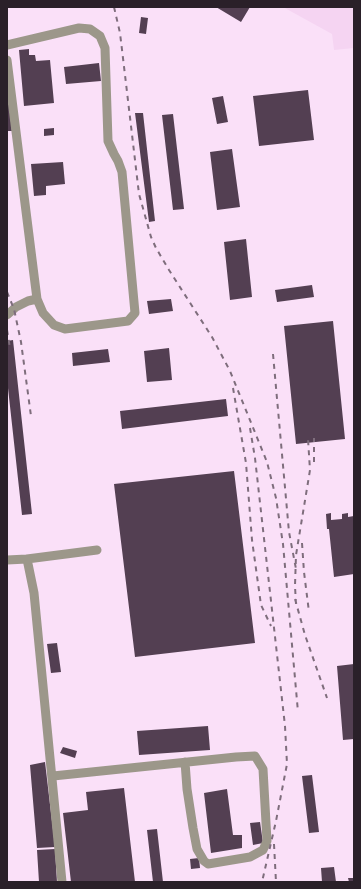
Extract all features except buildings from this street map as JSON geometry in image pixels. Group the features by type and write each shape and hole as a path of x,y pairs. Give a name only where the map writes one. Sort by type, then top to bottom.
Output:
{"street":[{"path":"7,45 79,28 90,29 100,36 105,48 108,141 122,172 135,313 128,320 65,329 54,325 43,314 37,299 7,60"},
{"path":"7,315 28,301 37,299"},
{"path":"7,560 27,559 97,550"},
{"path":"27,559 34,593 53,776 62,882"},
{"path":"53,776 185,762 255,756 263,769 267,840 263,850 250,857 208,864 204,860 197,849 187,789 185,762"}],"shaded area":[{"path":"283,7 354,7 354,48 334,50 332,34"}],"railway":[{"path":"114,7 120,33 139,194 151,237 169,270 212,337 230,371 267,462 276,498 283,544 298,712"},
{"path":"7,292 14,309 21,342 31,416"},
{"path":"7,330 10,348"},
{"path":"273,354 289,532 296,569"},
{"path":"233,388 246,463 252,540 261,605 271,626"},
{"path":"250,428 255,458 285,726 287,764 262,882"},
{"path":"314,438 314,462"},
{"path":"296,604 296,555 310,470 308,439"},
{"path":"302,543 309,612"},
{"path":"295,599 305,635 327,698"},
{"path":"274,844 276,882"}]}
